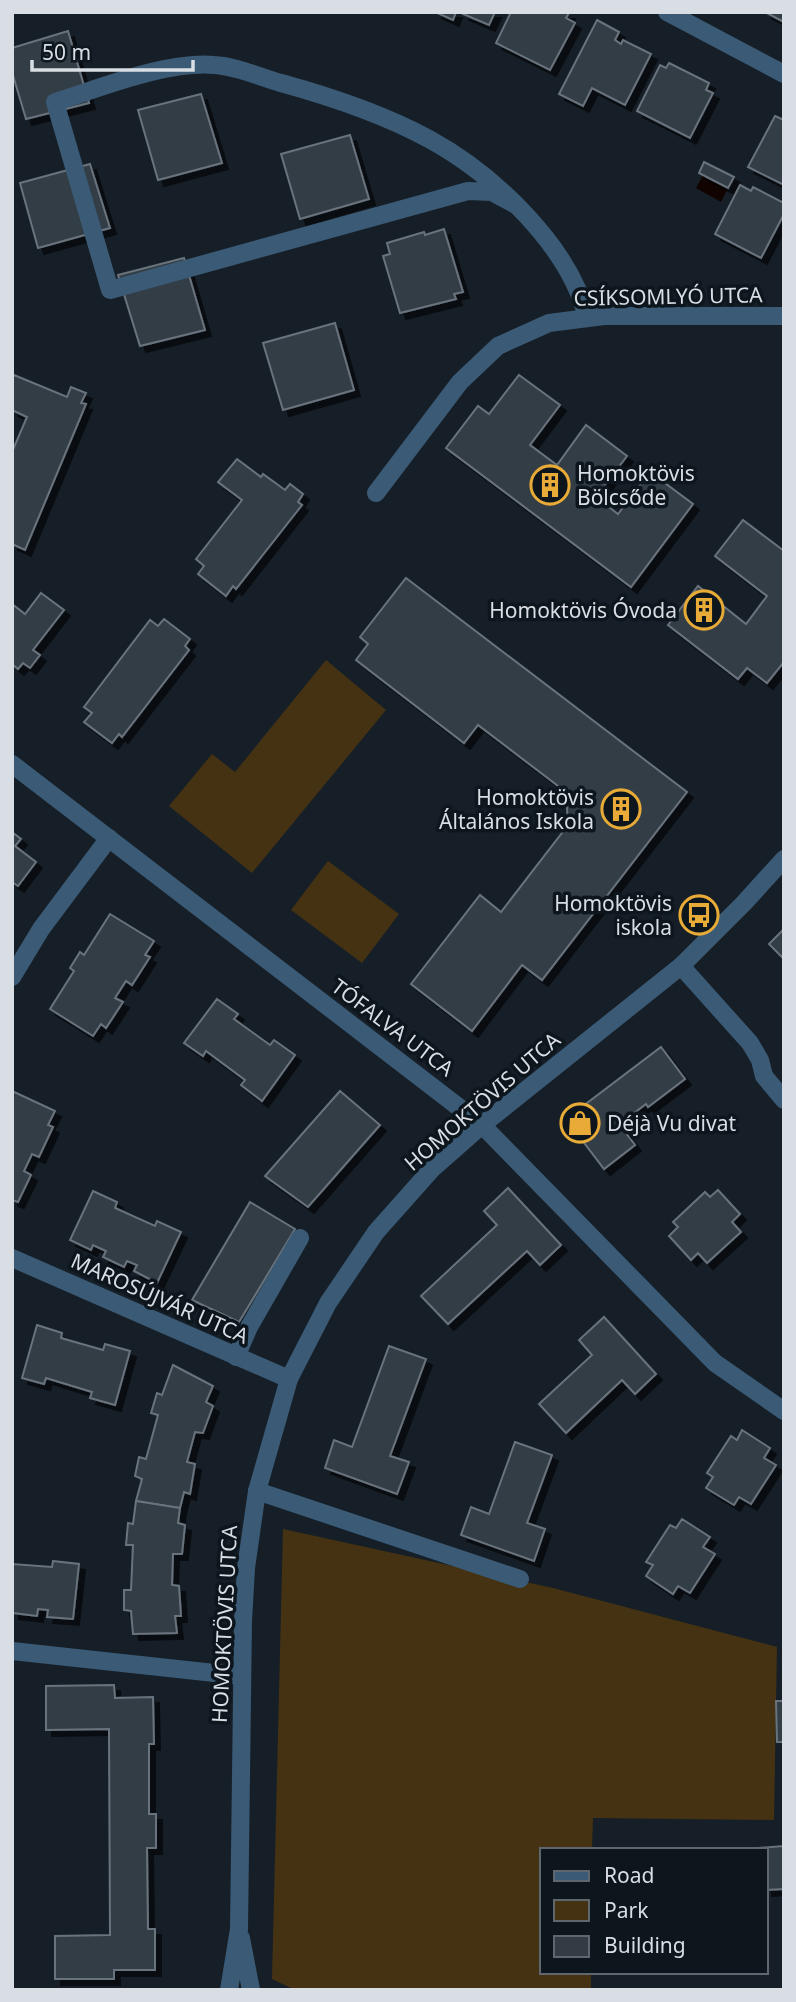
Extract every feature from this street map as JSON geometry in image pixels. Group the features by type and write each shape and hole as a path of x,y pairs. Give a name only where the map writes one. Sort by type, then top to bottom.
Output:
{"street":[{"path":"668,12 784,74"},
{"path":"516,205 492,192 468,191 110,290 55,102 177,66 216,65 337,98 430,140 477,172 516,205 554,246 578,286 587,318"},
{"name":"CSÍKSOMLYÓ UTCA","path":"376,493 460,382 498,346 549,323 604,316 784,316"},
{"name":"TÓFALVA UTCA","path":"12,764 482,1125 715,1363 784,1411"},
{"path":"12,977 41,929 109,838"},
{"name":"HOMOKTÖVIS UTCA","path":"229,1990 239,1928 246,1568 257,1491 289,1379 328,1303 376,1232 432,1169 482,1125 681,966 784,859"},
{"path":"681,966 750,1043 760,1060 764,1076 784,1100"},
{"path":"236,1357 249,1327 300,1237"},
{"name":"MAROSÚJVÁR UTCA","path":"12,1258 289,1379"},
{"path":"257,1491 520,1579"},
{"path":"12,1651 188,1668 242,1676"},
{"name":"HOMOKTÖVIS UTCA","path":"239,1928 251,1990"}],"green space":[{"path":"326,660 386,710 252,873 169,806 212,754 235,772"},
{"path":"328,861 399,914 362,963 291,910"},
{"path":"283,1529 553,1588 777,1647 774,1820 593,1818 592,1848 540,1848 540,1974 591,1974 591,1990 295,1990 272,1979"}],"shaded area":[{"path":"703,175 728,188 721,202 696,188"}],"building":[{"path":"435,12 456,12 453,20"},
{"path":"495,12 489,25 463,14"},
{"path":"511,12 569,13 566,18 575,23 550,70 496,43"},
{"path":"765,12 784,12 784,16 782,21"},
{"path":"597,20 619,32 615,40 621,44 623,40 651,54 625,105 592,88 583,106 559,94"},
{"path":"68,31 89,103 26,119 12,72 12,48"},
{"path":"669,63 709,83 706,90 713,93 690,138 637,111 660,65 666,68"},
{"path":"201,94 222,163 158,180 138,110"},
{"path":"775,116 784,120 784,185 748,167"},
{"path":"350,135 369,199 300,219 281,154"},
{"path":"704,162 734,177 728,188 699,173"},
{"path":"90,164 110,228 38,248 20,183"},
{"path":"740,185 751,191 753,187 784,203 784,214 761,258 715,234"},
{"path":"444,229 463,292 454,294 456,299 400,313 383,256 390,254 387,243"},
{"path":"184,258 205,330 140,346 118,275"},
{"path":"335,323 354,390 283,410 263,343"},
{"path":"14,375 67,397 71,387 86,393 81,403 86,404 25,550 12,544 12,452 27,417 12,410"},
{"name":"Homoktövis Bölcsőde","path":"519,375 560,405 530,445 557,465 586,425 627,456 596,497 618,514 650,472 693,504 631,587 446,448 478,406 489,414"},
{"path":"237,459 261,477 263,474 285,490 290,484 303,494 298,502 302,505 236,589 233,586 226,596 198,574 204,566 196,559 242,500 218,482"},
{"name":"Homoktövis Óvoda","path":"743,520 784,551 784,662 767,683 747,668 738,679 668,625 698,586 746,624 767,596 715,556"},
{"name":"Homoktövis Általános Iskola","path":"406,578 687,792 542,980 522,965 472,1031 411,984 480,895 501,912 568,825 566,792 478,725 464,743 356,660 368,644 360,637"},
{"path":"41,593 64,610 33,650 40,655 30,668 23,663 18,669 12,664 12,604 25,614"},
{"path":"164,619 190,639 185,646 189,650 122,737 119,734 112,743 84,722 92,713 84,707 150,620 158,626"},
{"path":"12,832 21,839 15,846 36,862 18,886 12,882"},
{"path":"110,914 154,941 145,955 150,957 132,985 126,981 115,998 123,1002 106,1028 101,1024 93,1036 50,1009 74,971 70,968 80,952 84,955"},
{"path":"784,929 784,959 769,944"},
{"path":"217,999 238,1014 234,1019 270,1045 274,1040 295,1055 262,1101 241,1085 245,1080 206,1051 203,1056 184,1043"},
{"path":"661,1047 685,1079 648,1107 646,1104 625,1120 628,1124 623,1129 635,1145 604,1169 566,1119"},
{"path":"12,1091 55,1111 48,1125 53,1127 39,1157 32,1154 24,1171 31,1175 18,1202 12,1200"},
{"path":"340,1091 380,1125 308,1207 265,1176"},
{"path":"508,1188 561,1245 540,1265 527,1251 448,1324 421,1296 497,1225 484,1211"},
{"path":"718,1190 740,1214 732,1222 741,1232 707,1263 698,1253 691,1260 669,1236 678,1227 673,1222 705,1192 710,1197"},
{"path":"93,1191 117,1202 115,1208 155,1226 157,1221 181,1232 157,1283 134,1271 137,1265 127,1261 124,1267 103,1257 106,1251 93,1245 91,1250 70,1240"},
{"path":"250,1202 295,1229 239,1322 192,1300"},
{"path":"604,1317 656,1374 635,1394 622,1380 566,1433 539,1404 592,1355 579,1340"},
{"path":"37,1325 62,1333 61,1338 103,1350 105,1344 130,1351 115,1405 90,1398 92,1392 46,1378 44,1384 22,1378"},
{"path":"389,1346 426,1359 390,1456 409,1462 397,1494 325,1468 334,1440 352,1447"},
{"path":"173,1365 213,1386 206,1402 213,1406 203,1433 195,1432 187,1462 195,1464 190,1494 184,1492 180,1508 136,1501 142,1479 135,1476 139,1457 146,1459 158,1415 151,1413 157,1393 162,1395"},
{"path":"742,1430 770,1448 764,1458 776,1465 751,1504 739,1497 734,1505 706,1488 713,1477 707,1473 731,1436 737,1440"},
{"path":"515,1442 552,1455 527,1523 545,1529 534,1561 461,1535 471,1507 489,1514"},
{"path":"136,1501 180,1508 178,1523 185,1525 182,1554 173,1554 172,1585 179,1586 181,1616 175,1616 177,1633 133,1634 131,1611 124,1610 124,1590 131,1590 133,1545 126,1545 128,1523 133,1524"},
{"path":"682,1519 710,1537 703,1547 715,1554 690,1593 678,1586 673,1594 646,1576 653,1565 646,1562 670,1525 676,1528"},
{"path":"53,1561 79,1564 73,1619 47,1617 48,1610 38,1609 37,1616 13,1613 12,1564 52,1567"},
{"path":"114,1685 115,1698 153,1697 154,1744 149,1744 149,1814 156,1814 156,1848 147,1848 148,1929 155,1929 155,1970 114,1970 114,1979 55,1979 55,1936 110,1935 109,1729 46,1730 46,1686"},
{"path":"776,1701 784,1701 784,1742 777,1742"},
{"path":"784,1846 784,1889 768,1890 768,1848 759,1848"}],"place":[{"name":"Homoktövis Bölcsőde","path":"550,485"},
{"name":"Homoktövis Óvoda","path":"704,610"},
{"name":"Homoktövis Általános Iskola","path":"621,809"},
{"name":"Homoktövis iskola","path":"699,915"},
{"name":"Déjà Vu divat","path":"580,1123"}]}
